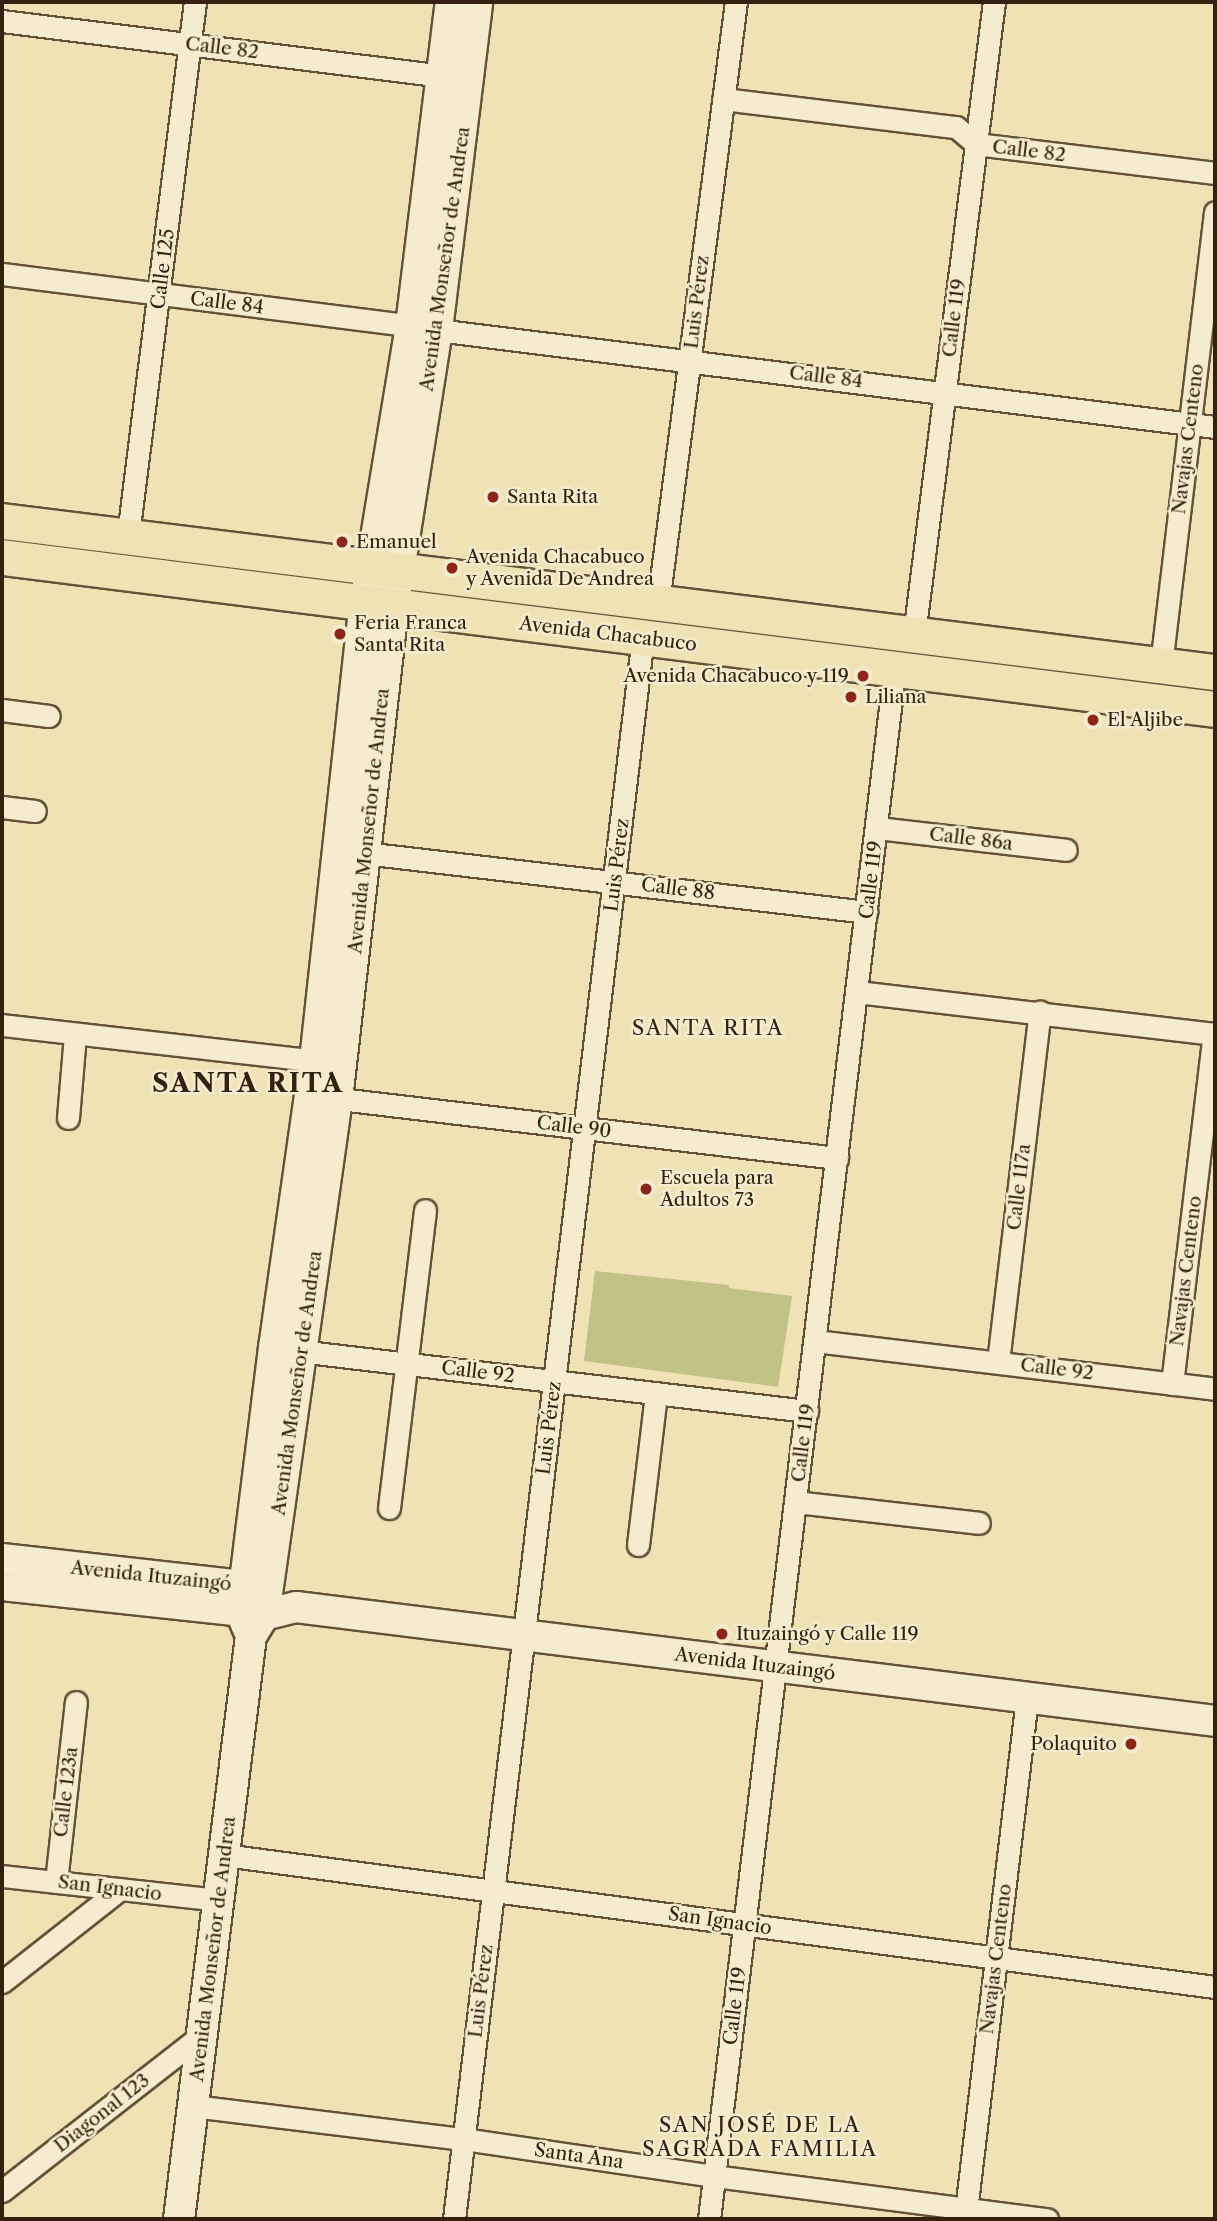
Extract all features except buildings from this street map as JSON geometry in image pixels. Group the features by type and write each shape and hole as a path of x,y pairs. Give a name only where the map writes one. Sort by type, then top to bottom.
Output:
{"main road":[{"name":"Avenida Monseñor de Andrea","path":"424,328 442,76 451,2"},
{"name":"Avenida Monseñor de Andrea","path":"179,2219 254,1608 324,1097 379,606 477,2"},
{"name":"Avenida Chacabuco","path":"2,521 1215,672"},
{"name":"Avenida Chacabuco","path":"2,557 1215,709"},
{"name":"Avenida Monseñor de Andrea","path":"328,1062 364,853 379,606"},
{"name":"Avenida Ituzaingó","path":"2,1559 254,1608 296,1607 1215,1721"}],"street":[{"name":"Calle 125","path":"128,535 195,2"},
{"name":"Luis Pérez","path":"658,603 736,2"},
{"name":"Calle 119","path":"914,635 994,2"},
{"name":"Calle 82","path":"2,21 442,76"},
{"name":"Calle 82","path":"723,99 956,127 976,144 1215,173"},
{"name":"Navajas Centeno","path":"1161,666 1215,212"},
{"name":"Calle 84","path":"2,274 1215,426"},
{"name":"Luis Pérez","path":"454,2219 643,637"},
{"name":"Calle 119","path":"709,2219 895,667"},
{"path":"2,710 48,716"},
{"path":"2,807 35,811"},
{"name":"Calle 86a","path":"877,828 1066,850"},
{"name":"Calle 88","path":"364,853 867,912"},
{"path":"857,992 1215,1034"},
{"name":"Calle 117a","path":"998,1362 1040,1012"},
{"path":"2,1026 328,1062"},
{"path":"68,1118 75,1034"},
{"name":"Navajas Centeno","path":"1172,1384 1215,1034"},
{"name":"Calle 90","path":"324,1097 837,1158"},
{"path":"389,1508 425,1210"},
{"name":"Calle 92","path":"815,1341 1215,1389"},
{"name":"Calle 92","path":"288,1350 807,1411"},
{"path":"638,1545 656,1393"},
{"path":"796,1502 979,1522"},
{"name":"Avenida Ituzaingó","path":"2,1587 254,1608"},
{"name":"Navajas Centeno","path":"966,2214 1027,1698"},
{"name":"Calle 123a","path":"56,1882 76,1702"},
{"name":"San Ignacio","path":"224,1855 1215,1987"},
{"name":"San Ignacio","path":"2,1876 219,1900"},
{"path":"2,1982 120,1889"},
{"name":"Diagonal 123","path":"2,2191 202,2035"},
{"name":"Santa Ana","path":"193,2106 463,2139 966,2214 1047,2219"}],"green space":[{"path":"595,1271 729,1285 729,1288 792,1296 778,1387 584,1361"}],"place":[{"name":"Santa Rita","path":"493,497"},
{"name":"Emanuel","path":"342,542"},
{"name":"Avenida Chacabuco y Avenida De Andrea","path":"452,568"},
{"name":"Feria Franca Santa Rita","path":"340,634"},
{"name":"Avenida Chacabuco y 119","path":"863,676"},
{"name":"Liliana","path":"851,697"},
{"name":"El Aljibe","path":"1093,720"},
{"name":"Escuela para Adultos 73","path":"646,1189"},
{"name":"Ituzaingó y Calle 119","path":"722,1634"},
{"name":"Polaquito","path":"1131,1744"}],"district":[{"name":"SANTA RITA","path":"708,1028"},
{"name":"SANTA RITA","path":"248,1084"},
{"name":"SAN JOSÉ DE LA SAGRADA FAMILIA","path":"760,2137"}]}
